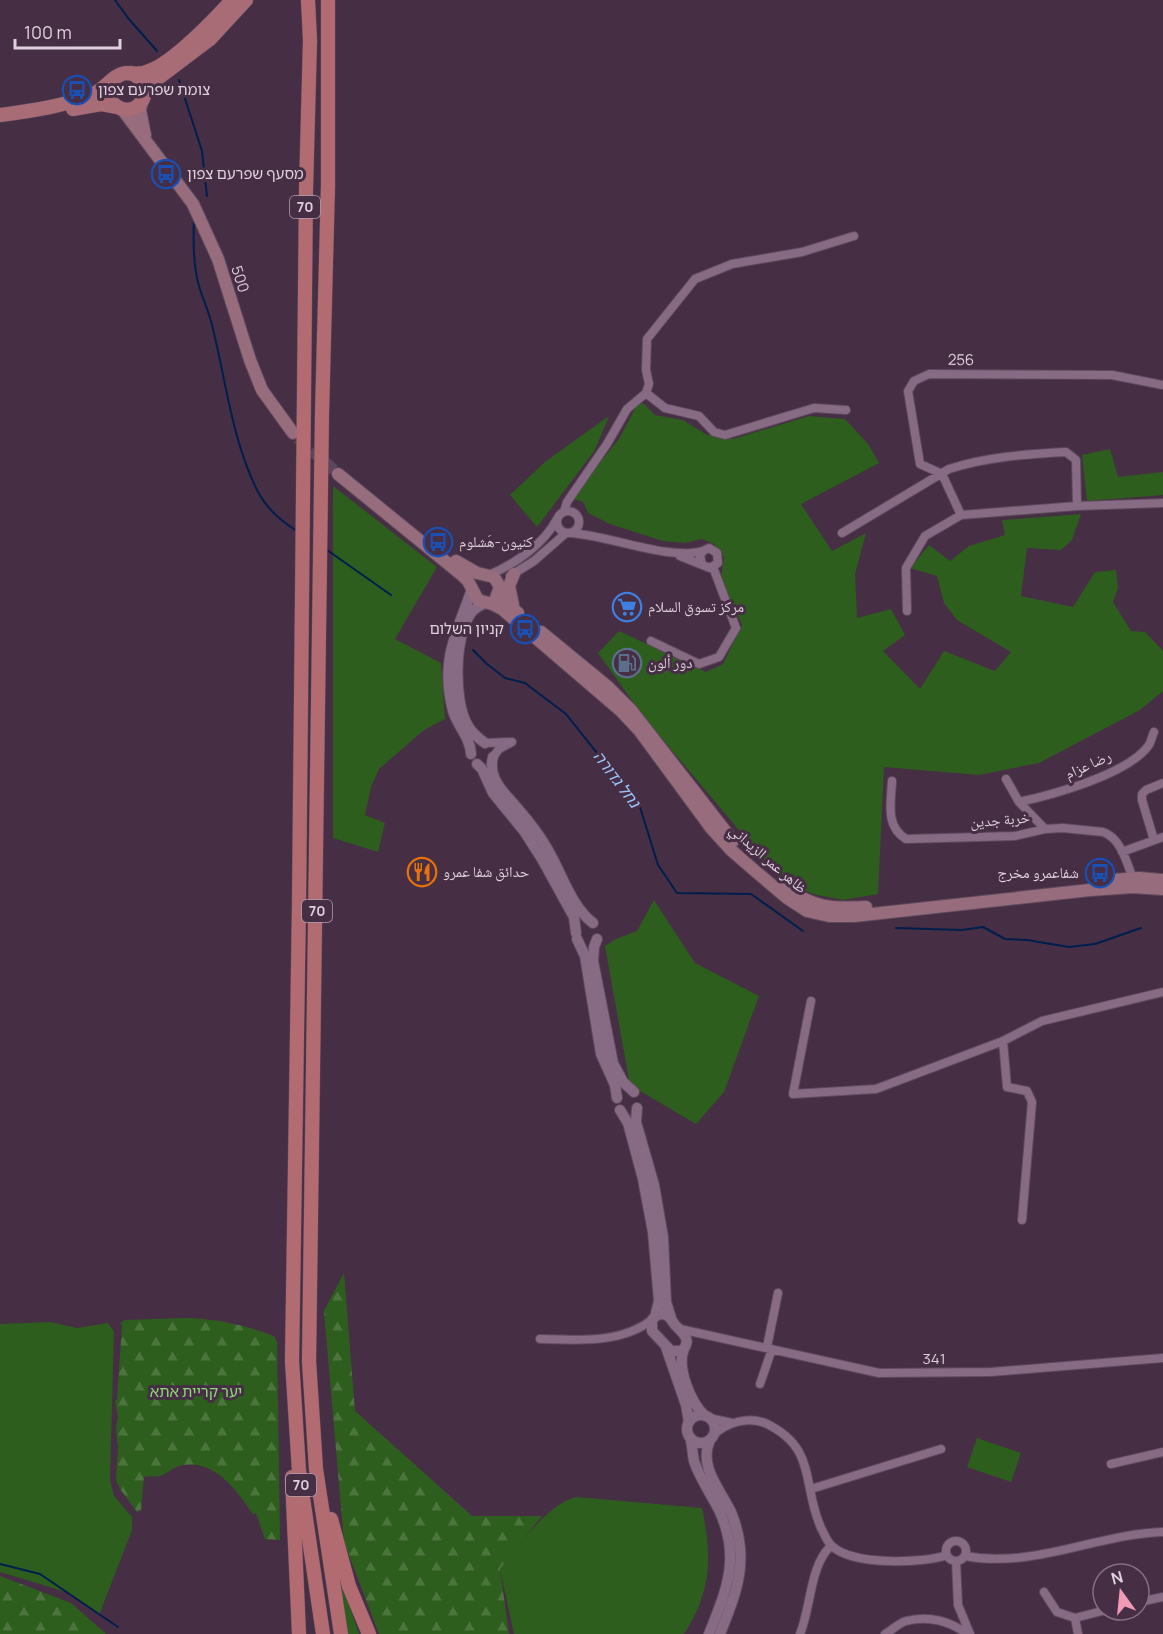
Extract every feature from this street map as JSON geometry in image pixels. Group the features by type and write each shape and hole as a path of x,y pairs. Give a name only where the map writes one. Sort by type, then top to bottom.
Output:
{"highway":[{"name":"70","path":"328,0 328,166 322,414 309,1334 310,1395 316,1469 341,1634"},
{"name":"70","path":"307,3 310,40 306,190 300,881 292,1334 293,1395 299,1471 323,1634"},
{"path":"292,1334 292,1480 299,1634"},
{"path":"310,1395 324,1487 334,1530 350,1586 369,1634"}],"main road":[{"path":"0,115 85,97 104,88 119,75 145,72 159,66 198,36 232,0"},
{"path":"0,122 95,104 120,108 136,107 153,82 210,39 246,0"},
{"path":"129,73 142,82 144,97"},
{"path":"111,81 109,98 120,108"},
{"name":"500","path":"144,97 140,110 145,139"},
{"name":"500","path":"120,108 193,204 218,259 257,378 274,408 293,433"},
{"path":"338,474 462,575 478,600 487,602 495,599 500,590 497,580 465,568 379,507"},
{"path":"514,574 509,592 516,611"},
{"path":"472,589 477,578 486,575"},
{"name":"ظاهر عمر الزيداني","path":"500,590 510,606 608,687 632,710 731,838 804,900 826,907 874,906 1079,883 1133,879 1163,880"},
{"name":"ظاهر عمر الزيداني","path":"487,602 502,609 621,711 639,730 706,822 731,850 787,898 807,911 830,916 847,916 1090,890 1133,887 1163,889"}],"street":[{"path":"486,575 507,567 532,548 561,515 627,409 646,393 649,384 646,370 647,339 695,279 732,264 802,252 854,236"},
{"name":"256","path":"962,515 942,474 920,464 908,391 914,381 929,374 1112,375 1163,385"},
{"path":"646,393 665,408 699,416 714,432 725,435 814,408 846,410"},
{"path":"842,533 949,469 966,464 1031,454 1066,452 1076,460 1077,506"},
{"path":"907,611 906,567 925,536 962,515 1077,506 1163,503"},
{"path":"561,515 575,512 580,522 589,530 604,537"},
{"path":"561,515 559,528 568,533 604,537 675,554 707,567 713,567 718,562 717,553 709,549 675,554"},
{"path":"500,590 504,582 514,574 568,533 576,531 580,522"},
{"path":"702,551 699,559 702,564"},
{"path":"651,641 699,664 719,657 736,628 713,567"},
{"path":"472,589 455,630 449,664 452,705 456,719 469,741 472,760 482,769 493,793 524,831 574,917 577,936 585,956 600,1054 615,1085 617,1105 627,1119 651,1223 659,1301 651,1329 666,1347 674,1352 696,1339 708,1336"},
{"path":"487,602 476,608 469,616 462,635 458,688 464,719 474,734 493,750 492,771 498,786 534,828 550,853 581,913 598,929 593,961 613,1063 622,1082 639,1098 636,1122 654,1185 663,1237 666,1302 671,1318"},
{"name":"رضا عزام","path":"1018,802 1055,794 1106,775 1134,758 1149,745 1154,732"},
{"path":"471,754 474,745 485,742 512,742 499,750 487,764 477,764"},
{"path":"1006,780 1018,802 1045,829"},
{"name":"خربة جدين","path":"892,781 891,824 898,834 906,839 1015,836 1045,829 1063,828 1103,832 1109,834 1122,852 1133,879"},
{"path":"1154,840 1142,794 1146,789 1163,783"},
{"path":"1122,852 1163,837"},
{"path":"594,923 582,923 578,927 577,936 582,943 589,944 597,939"},
{"path":"811,1000 794,1094 876,1089 1003,1041 1041,1021 1163,992"},
{"path":"1003,1041 1007,1087 1027,1091 1032,1102 1022,1220"},
{"path":"617,1098 623,1091 634,1092"},
{"path":"620,1110 630,1113 638,1108"},
{"path":"760,1384 769,1348 778,1293"},
{"path":"632,1331 664,1314 671,1318 686,1336 682,1365 689,1390 696,1407 714,1424 705,1455 707,1466 735,1522 741,1557 738,1584 720,1634"},
{"name":"341","path":"680,1329 879,1373 991,1372 1163,1358"},
{"path":"540,1339 592,1340 632,1331 643,1331 656,1335"},
{"path":"666,1347 686,1405 689,1422 687,1430 695,1464 723,1519 731,1550 727,1588 709,1634"},
{"path":"689,1422 696,1416 733,1423"},
{"path":"690,1437 697,1442 712,1437 733,1423 746,1420 760,1421 776,1428 795,1444 805,1464 817,1519 831,1546 868,1560 927,1560 947,1555"},
{"path":"811,1489 941,1449"},
{"path":"1111,1464 1163,1452"},
{"path":"965,1556 980,1559 1021,1557 1121,1537 1163,1532"},
{"path":"956,1541 965,1545 967,1551 962,1560 952,1560 947,1555 948,1545 956,1541"},
{"path":"800,1634 820,1560 831,1546"},
{"path":"956,1561 958,1605 968,1634"},
{"path":"1044,1592 1057,1612 1075,1618 1091,1614"},
{"path":"885,1634 904,1621 929,1618 956,1625 968,1634"},
{"path":"1075,1618 1078,1634"}],"green space":[{"path":"643,403 655,415 683,420 707,435 733,439 809,416 845,419 868,444 879,463 801,504 832,551 866,533 855,574 857,618 891,609 905,635 883,651 920,689 944,651 995,671 1011,652 957,620 944,603 937,576 910,568 929,545 950,561 969,546 1005,535 1002,520 1081,514 1072,540 1061,550 1027,548 1021,596 1073,607 1095,572 1116,570 1118,588 1113,602 1131,631 1145,632 1163,651 1163,691 1140,710 1039,763 979,775 884,767 878,894 843,900 813,894 790,884 760,855 643,716 598,653 619,631 706,672 723,664 742,625 721,580 724,557 714,544 702,539 685,543 663,541 610,524 588,513 583,502 571,498 619,439 637,405"},
{"path":"609,416 595,450 537,527 510,495 546,461"},
{"path":"1110,449 1118,477 1163,472 1163,495 1087,501 1082,455"},
{"path":"333,486 437,567 395,639 441,663 445,719 424,730 379,769 371,787 365,815 385,823 378,852 333,838"},
{"path":"654,900 695,963 759,996 724,1092 696,1124 630,1085 605,946 637,931"},
{"path":"344,1273 355,1411 472,1516 542,1516 500,1569 509,1634 379,1634 344,1542 324,1311"},
{"name":"יער קריית אתא","path":"188,1318 221,1321 242,1326 274,1336 277,1342 280,1540 265,1539 256,1513 253,1514 233,1487 206,1467 183,1465 160,1476 144,1477 141,1510 137,1512 116,1480 118,1417 115,1401 117,1400 122,1326 120,1323 125,1320"},
{"path":"50,1322 77,1328 108,1323 114,1332 110,1480 114,1496 132,1517 132,1530 99,1615 66,1592 0,1572 0,1324"},
{"path":"977,1438 1021,1453 1011,1482 967,1467"},
{"path":"576,1497 702,1508 708,1558 705,1588 684,1634 514,1634 500,1569 544,1517 565,1501"},
{"path":"338,1572 359,1634 347,1634"},
{"path":"0,1576 71,1603 106,1634 0,1634"}],"waterway":[{"name":"נחל גדורה","path":"115,0 157,51"},
{"path":"179,80 202,151 207,196"},
{"path":"194,222 197,278 212,323 230,410 241,450 256,488 268,507 278,518 297,531"},
{"path":"327,550 391,595"},
{"name":"נחל גדורה","path":"473,650 505,678 525,683 566,714 640,807 658,865 677,893 751,894 803,931"},
{"name":"נחל גדורה","path":"896,928 962,930 983,927 1005,939 1069,947 1095,944 1141,928"},
{"path":"0,1564 40,1574 118,1627"}],"tunnel":[{"path":"298,438 338,474"}],"place":[{"name":"צומת שפרעם צפון","path":"77,90"},
{"name":"מסעף שפרעם צפון","path":"166,174"},
{"name":"كنيون-هَشلوم","path":"438,542"},
{"name":"مركز تسوق السلام","path":"627,607"},
{"name":"קניון השלום","path":"525,629"},
{"name":"دور ألون","path":"627,663"},
{"name":"حدائق شفا عمرو","path":"422,872"},
{"name":"شفاعمرو مخرج","path":"1100,873"}]}
